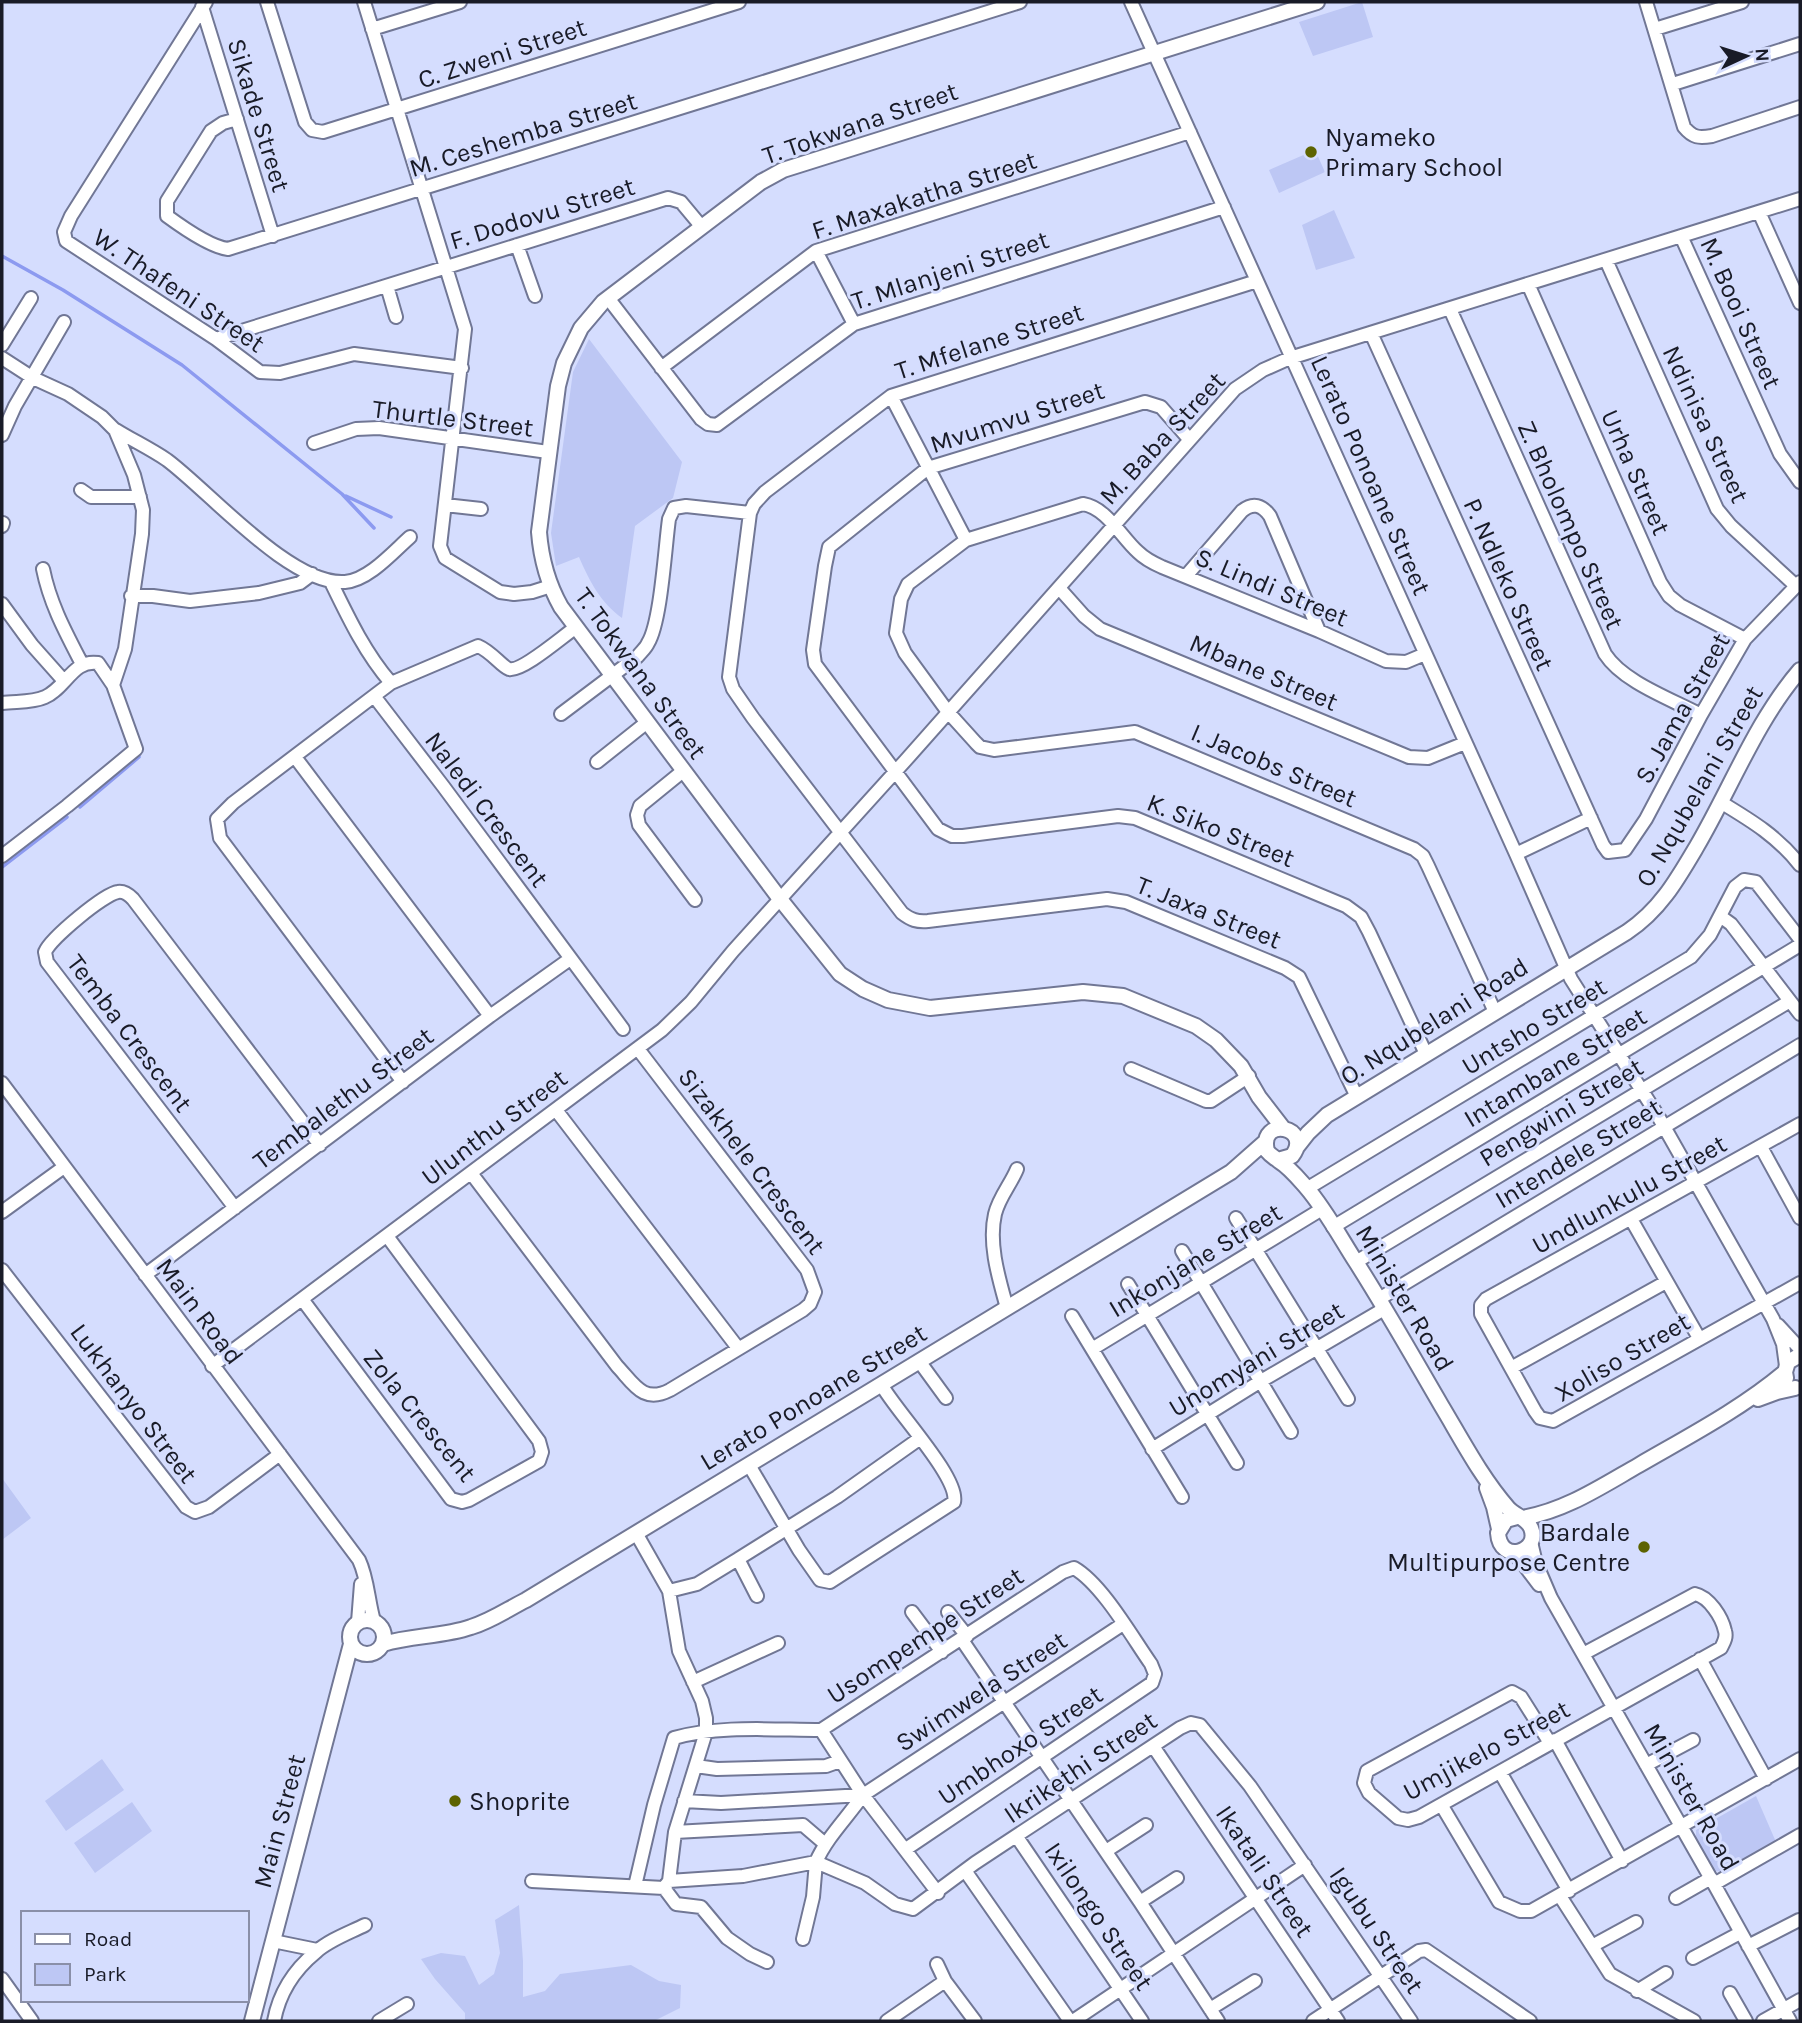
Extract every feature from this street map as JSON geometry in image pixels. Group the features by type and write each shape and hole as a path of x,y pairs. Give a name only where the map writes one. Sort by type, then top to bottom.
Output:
{"street":[{"name":"C. Zweni Street","path":"267,2 308,127 323,132 739,2"},
{"path":"364,2 465,329 440,546 445,558 500,592 532,592 551,586"},
{"path":"372,29 460,2"},
{"name":"M. Ceshemba Street","path":"237,119 223,123 211,131 167,201 167,216 222,249 233,248 423,190 1020,2"},
{"name":"Lerato Ponoane Street","path":"1131,2 1516,854 1565,969 1664,1128 1773,1320"},
{"name":"T. Tokwana Street","path":"1267,1138 1259,1097 1249,1076 1228,1051 1196,1026 1123,996 1083,992 938,1008 888,1000 863,989 840,974 575,628 551,586 540,551 539,532 558,386 564,363 581,328 608,298 761,182 783,170 1317,2"},
{"path":"1646,2 1684,127 1690,134 1695,137 1712,136 1800,107"},
{"path":"1655,29 1742,2"},
{"name":"Sikade Street","path":"204,4 273,236"},
{"name":"W. Thafeni Street","path":"204,4 71,216 65,226 64,237 73,247 265,373 280,373 354,354 462,368"},
{"path":"1673,84 1800,44"},
{"name":"F. Maxakatha Street","path":"661,368 816,251 1190,132"},
{"name":"F. Dodovu Street","path":"216,339 668,198 681,202 701,226"},
{"name":"M. Baba Street","path":"780,899 1235,389 1263,370 1290,358 1800,199"},
{"name":"T. Mlanjeni Street","path":"608,298 701,419 716,425 854,324 1224,207"},
{"path":"1759,212 1800,303"},
{"name":"M. Booi Street","path":"1681,236 1780,454 1800,482"},
{"path":"517,246 536,296"},
{"path":"816,251 854,324"},
{"name":"Ndinisa Street","path":"1605,260 1717,509 1731,526 1798,584"},
{"name":"T. Mfelane Street","path":"750,513 758,498 891,396 1257,281"},
{"name":"Urha Street","path":"1528,285 1660,582 1669,596 1680,605 1745,639"},
{"path":"387,286 396,317"},
{"path":"2,345 31,298"},
{"name":"Z. Bholompo Street","path":"1450,309 1605,654 1612,665 1624,674 1700,715"},
{"path":"2,435 15,406 64,322"},
{"name":"P. Ndleko Street","path":"1371,333 1608,852"},
{"path":"2,358 33,378 87,405 115,430 165,459 278,555 331,582 345,582 362,576 410,537"},
{"path":"891,396 966,540"},
{"name":"Mvumvu Street","path":"894,772 818,671 813,650 824,566 830,547 928,468 1145,402 1161,407 1189,439"},
{"name":"Thurtle Street","path":"314,443 366,428 548,452"},
{"path":"113,685 125,649 143,510 134,475 115,430"},
{"path":"81,490 90,496 140,497"},
{"name":"S. Lindi Street","path":"966,540 1083,504 1096,508 1147,560 1394,662 1406,662 1425,654"},
{"path":"445,505 481,509"},
{"path":"1186,576 1242,511 1252,505 1259,505 1270,516 1319,631"},
{"path":"561,714 638,656 650,639 669,519 674,508 686,506 750,513 729,671 730,684 752,718 840,832"},
{"name":"I. Jacobs Street","path":"966,540 908,584 901,599 896,633 905,653 948,712 976,743 987,750 1128,733 1144,735 1408,845 1423,856 1495,1012"},
{"path":"43,569 55,610 82,664"},
{"path":"131,596 190,601 259,593 300,583 312,573"},
{"path":"331,582 368,651 391,683"},
{"name":"S. Jama Street","path":"1608,852 1625,850 1631,844 1700,715 1745,639 1798,584"},
{"name":"Mbane Street","path":"1059,588 1084,616 1100,629 1409,757 1420,760 1428,758 1465,743"},
{"path":"2,604 32,645 64,681"},
{"path":"402,1082 220,838 216,823 219,816 391,683 478,646 489,651 506,668 513,669 526,664 575,628"},
{"path":"2,703 41,699 58,689 82,664 98,663 113,685 136,749 2,856"},
{"name":"O. Nqubelani Street","path":"1565,969 1627,932 1650,914 1671,891 1756,736 1783,690 1800,670"},
{"name":"Naledi Crescent","path":"373,696 623,1029"},
{"path":"597,762 646,723"},
{"path":"295,757 490,1016"},
{"path":"682,771 640,806 637,815 639,825 695,900"},
{"name":"K. Siko Street","path":"894,772 938,829 952,836 1128,817 1346,906 1361,917 1370,932 1426,1054"},
{"path":"1721,803 1757,823 1800,865"},
{"path":"1516,854 1591,818"},
{"name":"T. Jaxa Street","path":"840,832 902,913 917,922 1117,899 1285,968 1299,977 1305,986 1357,1097"},
{"name":"Untsho Street","path":"1308,1188 1691,957 1700,949 1739,883 1750,879 1756,882 1800,939"},
{"name":"Temba Crescent","path":"235,1208 47,962 45,952 51,941 94,906 117,892 123,892 133,899 320,1145"},
{"name":"Ulunthu Street","path":"212,1366 662,1030 691,1002 780,899"},
{"path":"1720,916 1731,924 1800,1014"},
{"name":"Intambane Street","path":"1334,1227 1800,945"},
{"name":"Tembalethu Street","path":"145,1275 570,959"},
{"name":"O. Nqubelani Road","path":"1297,1148 1327,1115 1565,969"},
{"name":"Pengwini Street","path":"1356,1262 1790,1000"},
{"name":"Intendele Street","path":"1381,1304 1800,1045"},
{"name":"Sizakhele Crescent","path":"471,1173 617,1366 641,1392 654,1396 663,1394 810,1304 815,1292 807,1270 638,1049"},
{"path":"1131,1069 1206,1101 1211,1101 1249,1076"},
{"name":"Main Road","path":"2,1083 362,1567 377,1623"},
{"name":"T. Tokwana Street","path":"1259,1097 1285,1128"},
{"path":"556,1110 738,1348"},
{"name":"O. Nqubelani Road","path":"1285,1128 1327,1115"},
{"name":"Undlunkulu Street","path":"1481,1305 1486,1299 1800,1124"},
{"path":"1285,1128 1296,1138 1297,1148 1288,1159 1275,1159 1267,1151 1267,1138 1275,1129 1285,1128"},
{"name":"Lerato Ponoane Street","path":"383,1644 409,1637 460,1630 489,1620 1231,1172 1267,1138"},
{"path":"1761,1147 1798,1210"},
{"name":"Minister Road","path":"1297,1148 1308,1188"},
{"name":"Lerato Ponoane Street","path":"1231,1172 1275,1159"},
{"name":"Minister Road","path":"1275,1159 1308,1188 1356,1262 1480,1471 1519,1518"},
{"path":"2,1212 64,1167"},
{"path":"1007,1308 995,1258 995,1213 1017,1169"},
{"name":"Inkonjane Street","path":"1092,1349 1322,1209"},
{"path":"1236,1218 1348,1399"},
{"path":"1631,1219 1699,1338"},
{"name":"Zola Crescent","path":"302,1299 451,1499 462,1502 469,1500 539,1461 542,1452 539,1441 387,1236"},
{"path":"1182,1251 1291,1432"},
{"name":"Lukhanyo Street","path":"2,1270 186,1507 195,1511 209,1507 280,1454"},
{"path":"1511,1368 1666,1282"},
{"name":"Xoliso Street","path":"1481,1305 1482,1319 1535,1412 1540,1418 1553,1421 1800,1283"},
{"path":"1128,1284 1237,1463"},
{"name":"Unomyani Street","path":"1153,1449 1316,1348 1381,1304"},
{"path":"1072,1316 1182,1497"},
{"path":"1773,1320 1800,1349"},
{"path":"1773,1320 1783,1344 1788,1381 1798,1389"},
{"path":"1576,1500 1544,1525 1523,1550 1511,1552 1501,1545 1499,1529 1506,1520 1544,1514 1576,1500 1740,1406 1786,1369 1792,1358 1800,1355"},
{"path":"919,1361 946,1398"},
{"path":"748,1465 807,1563 820,1580 830,1582 954,1502 956,1496 945,1471 890,1401 881,1384"},
{"path":"1740,1406 1777,1392 1798,1389"},
{"path":"669,1591 697,1584 837,1497 919,1439"},
{"name":"Minister Road","path":"1480,1471 1499,1529"},
{"path":"1519,1518 1531,1526 1532,1540"},
{"path":"636,1533 669,1591 678,1645 704,1710 706,1732 675,1832 667,1884 676,1904 701,1907 727,1938 767,1962"},
{"name":"Minister Road","path":"1532,1540 1536,1563 1551,1598 1790,2021"},
{"name":"Minister Road","path":"1511,1552 1551,1598"},
{"path":"738,1559 757,1596"},
{"path":"358,1622 377,1623 384,1637 383,1644 376,1652 364,1654 351,1644 350,1633 358,1622 362,1567"},
{"name":"Usompempe Street","path":"938,1893 863,1795 821,1730 1073,1568 1084,1574 1123,1624 1152,1664 1155,1674"},
{"name":"Umjikelo Street","path":"1552,1742 1521,1697 1512,1692 1367,1771 1364,1779 1366,1788 1398,1818 1413,1819 1442,1806 1500,1772 1552,1742 1612,1707 1721,1648 1726,1635 1709,1601 1695,1594 1583,1654"},
{"path":"912,1612 942,1653"},
{"path":"948,1612 1005,1703 1218,2021"},
{"name":"Lerato Ponoane Street","path":"377,1623 409,1637"},
{"name":"Swimwela Street","path":"863,1795 1123,1624"},
{"path":"693,1682 778,1643"},
{"name":"Main Street","path":"252,2021 351,1644"},
{"name":"Main Street","path":"345,1674 364,1654"},
{"path":"1700,1659 1766,1779"},
{"name":"Umbhoxo Street","path":"906,1849 1152,1683 1155,1674"},
{"name":"Ikrikethi Street","path":"816,1862 865,1883 895,1904 913,1909 975,1863 1191,1723 1200,1726 1250,1786 1305,1866"},
{"path":"635,1886 673,1739 706,1732 821,1730"},
{"path":"1646,1765 1693,1740"},
{"path":"1552,1742 1622,1861"},
{"name":"Ikatali Street","path":"1153,1746 1338,2021"},
{"path":"1442,1806 1499,1902 1524,1912 1565,1893 1800,1759"},
{"path":"696,1766 717,1769 826,1766 841,1761"},
{"path":"1500,1772 1592,1947 1610,1974 1693,2021"},
{"path":"684,1801 721,1803 863,1795"},
{"path":"803,1939 812,1906 816,1862 824,1843 863,1795"},
{"path":"675,1832 803,1825 824,1843"},
{"path":"1106,1851 1146,1825"},
{"path":"1676,1898 1800,1835"},
{"name":"Ixilongo Street","path":"1017,1837 1143,2021"},
{"path":"532,1881 635,1886 667,1884 743,1876 816,1862"},
{"path":"966,1872 1072,2021 1305,1866"},
{"name":"Igubu Street","path":"1305,1866 1411,2021"},
{"path":"1140,1902 1177,1878"},
{"path":"1748,1946 1799,1920"},
{"path":"1592,1947 1636,1922"},
{"path":"274,2021 284,1988 317,1950 365,1925"},
{"path":"1693,1958 1740,1933"},
{"path":"273,1941 317,1950"},
{"path":"1312,2021 1423,1950 1431,1952 1530,2021"},
{"path":"937,1964 945,1980 975,2021"},
{"path":"1637,1991 1666,1973"},
{"path":"2,1979 32,2021"},
{"path":"887,2021 945,1980"},
{"path":"1210,2009 1255,1981"},
{"path":"1730,1993 1746,2021"},
{"path":"1763,2021 1800,2000"},
{"path":"379,2021 407,2004"}],"green space":[{"path":"1362,2 1373,37 1313,56 1299,22"},
{"path":"1315,150 1325,172 1279,193 1269,170"},
{"path":"1334,210 1355,258 1316,270 1302,225"},
{"path":"589,339 682,462 673,498 635,526 622,618 596,591 579,557 556,566 551,533 573,372"},
{"path":"2,1478 31,1518 2,1540"},
{"path":"102,1759 124,1790 66,1831 45,1801"},
{"path":"1756,1796 1776,1842 1723,1872 1715,1871 1696,1839 1696,1830"},
{"path":"132,1802 152,1831 95,1873 74,1843"},
{"path":"519,1905 523,1997 545,1991 560,1974 631,1965 659,1981 681,1985 680,2008 654,2021 465,2021 465,2013 421,1959 441,1953 465,1956 479,1985 494,1974 500,1953 495,1920"}],"waterway":[{"path":"2,256 63,290 182,365 342,494 374,528"},
{"path":"346,496 391,517"},
{"path":"80,807 139,757"},
{"path":"2,867 67,817"}],"place":[{"name":"Nyameko Primary School","path":"1311,152"},
{"name":"Bardale Multipurpose Centre","path":"1644,1547"},
{"name":"Shoprite","path":"455,1801"}]}
